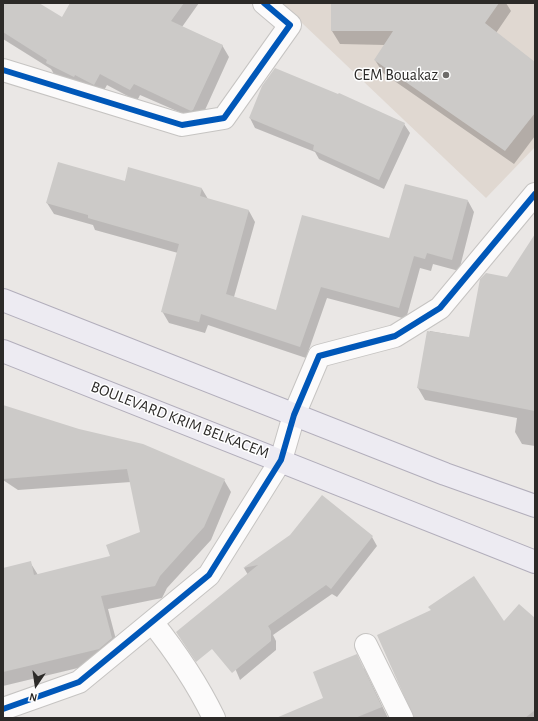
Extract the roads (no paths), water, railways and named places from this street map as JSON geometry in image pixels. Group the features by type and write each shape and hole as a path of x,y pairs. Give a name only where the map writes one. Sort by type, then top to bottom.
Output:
{"main road":[{"path":"3,300 446,474 535,506"},
{"name":"BOULEVARD KRIM BELKACEM","path":"3,351 535,562"}],"street":[{"path":"3,70 182,125 224,118 290,25 264,3"},
{"path":"3,709 80,682 209,575 281,460 294,414 319,356 395,336 440,308 535,194"},
{"path":"152,622 173,648 191,676 214,718"},
{"path":"366,645 402,718"}],"place":[{"name":"CEM Bouakaz","path":"446,75"}]}
